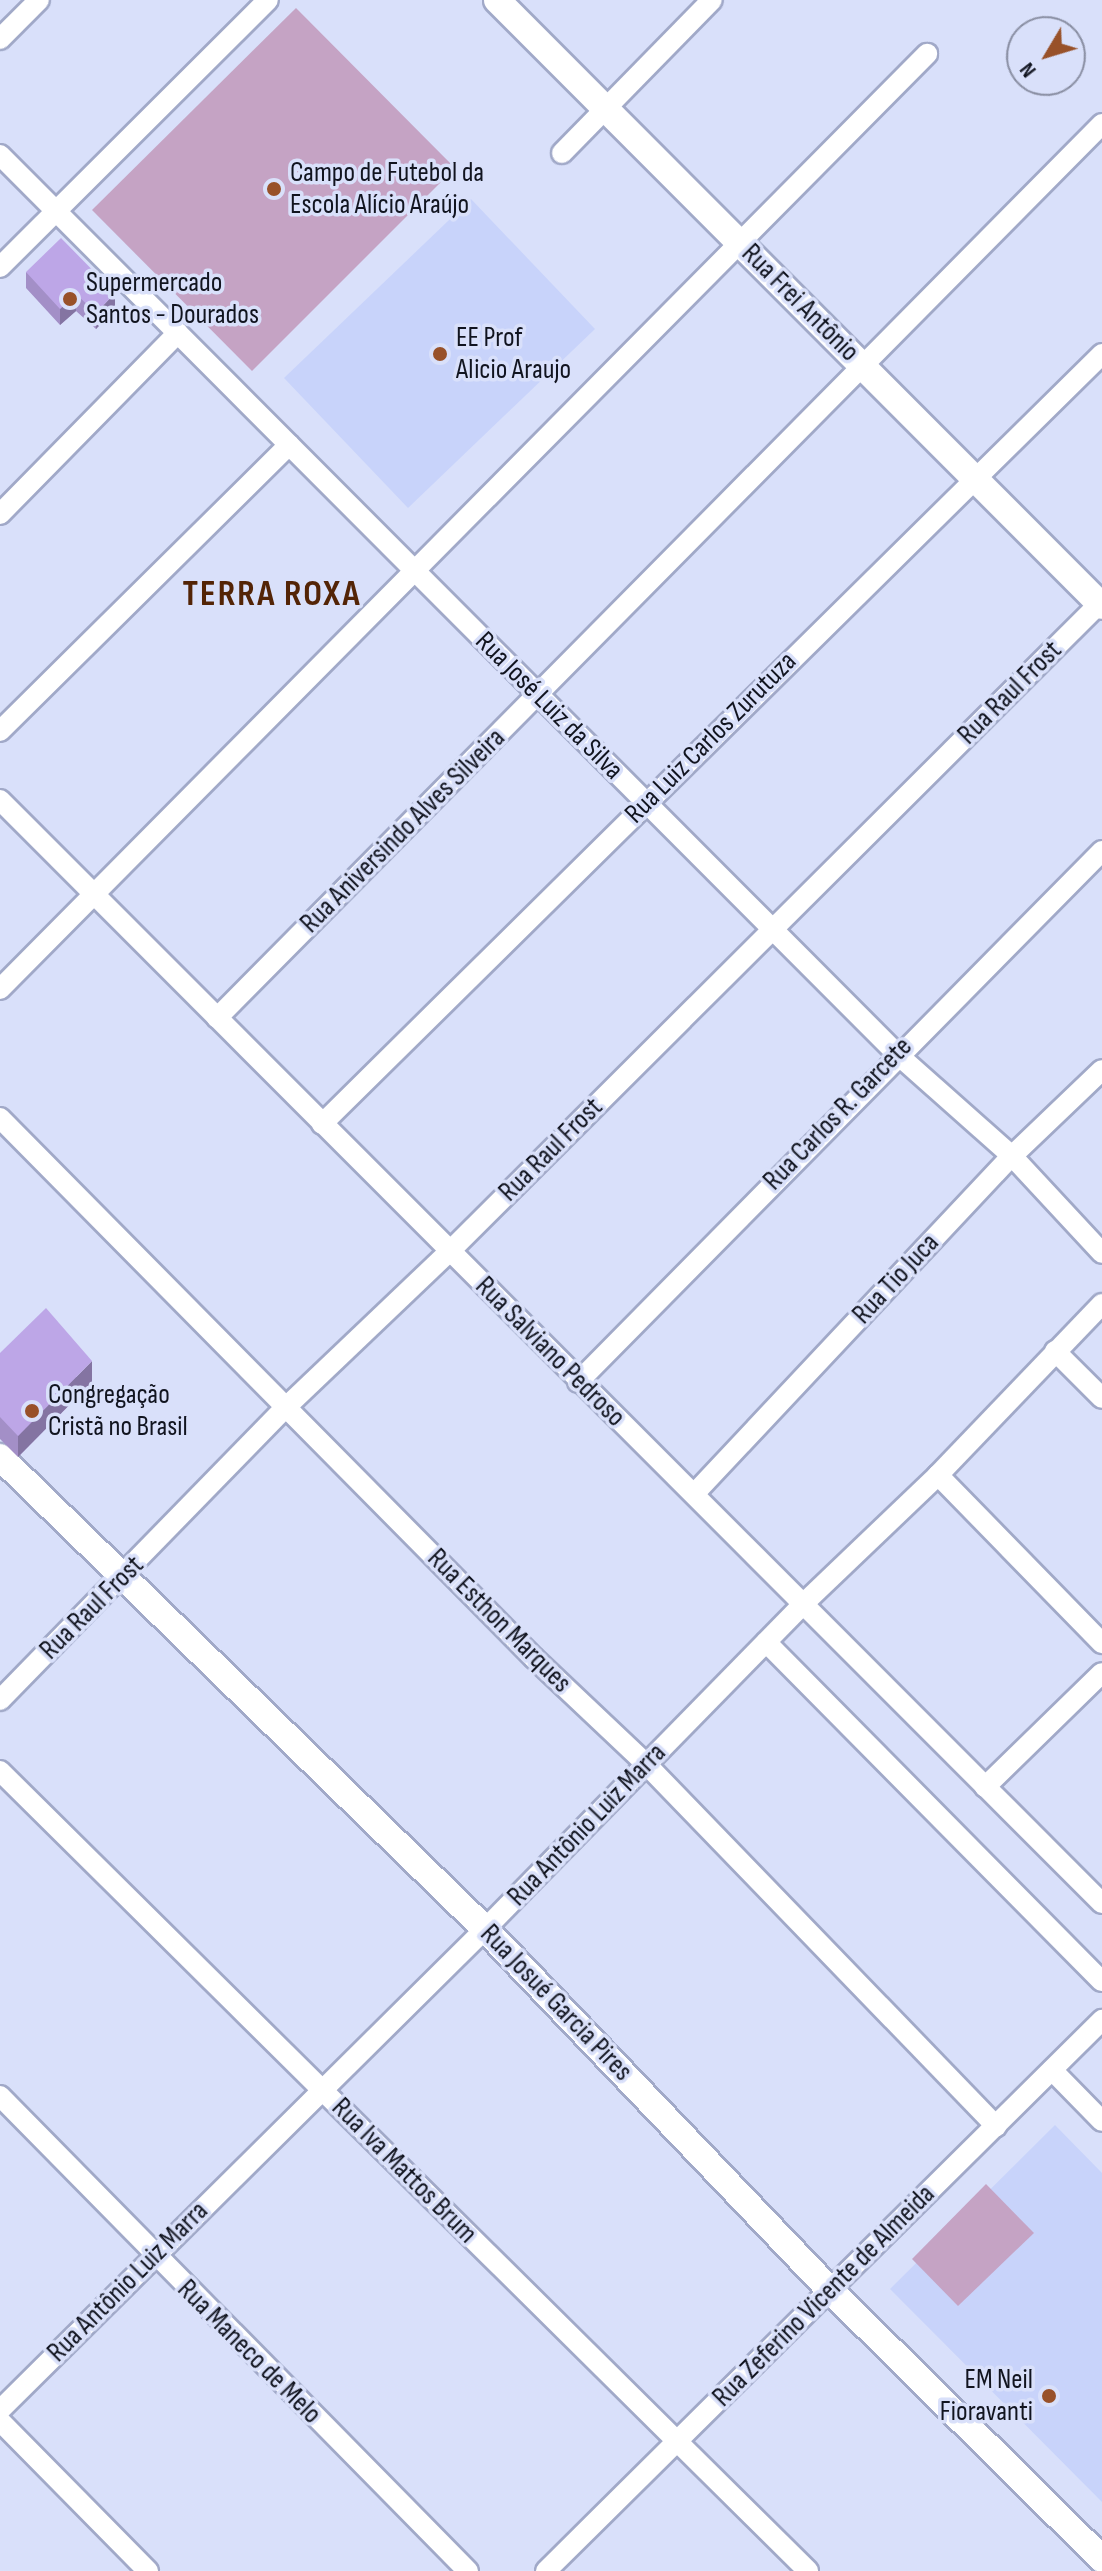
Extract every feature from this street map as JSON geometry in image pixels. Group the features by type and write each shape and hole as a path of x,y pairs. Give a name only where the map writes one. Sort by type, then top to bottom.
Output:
{"street":[{"path":"0,39 39,0"},
{"path":"0,267 268,0"},
{"name":"Rua Frei Antônio","path":"497,0 1101,604"},
{"path":"562,153 712,0"},
{"path":"0,989 927,54"},
{"name":"Rua Aniversindo Alves Silveira","path":"217,1018 1102,124"},
{"name":"Rua José Luiz da Silva","path":"0,155 897,1054 1012,1156 1102,1253"},
{"path":"0,514 178,333"},
{"name":"Rua Luiz Carlos Zurutuza","path":"322,1124 1102,354"},
{"path":"0,731 289,445"},
{"name":"Rua Raul Frost","path":"0,1700 285,1408 450,1251 1101,604"},
{"name":"Rua Salviano Pedroso","path":"0,800 578,1382 695,1493 1102,1903"},
{"name":"Rua Carlos R. Garcete","path":"578,1382 897,1054 1102,851"},
{"name":"Rua Tio Juca","path":"695,1493 1012,1156 1102,1070"},
{"name":"Rua Esthon Marques","path":"0,1118 285,1408 646,1764 996,2126"},
{"name":"Rua Antônio Luiz Marra","path":"0,2410 321,2088 485,1929 803,1604 938,1475 1102,1304"},
{"path":"1055,1351 1102,1398"},
{"name":"Rua Josué Garcia Pires","path":"0,1457 485,1929 830,2290 1102,2559"},
{"path":"938,1475 1102,1643"},
{"path":"766,1642 1102,1981"},
{"path":"985,1787 1102,1673"},
{"name":"Rua Iva Mattos Brum","path":"0,1771 808,2571"},
{"name":"Rua Zeferino Vicente de Almeida","path":"546,2571 1102,2020"},
{"path":"1052,2070 1102,2121"},
{"name":"Rua Maneco de Melo","path":"0,2096 153,2256 468,2571"},
{"path":"0,2421 148,2571"}],"shaded area":[{"name":"Campo de Futebol da Escola Alício Araújo","path":"296,8 455,168 252,371 92,210"},
{"name":"EE Prof Alicio Araujo","path":"471,199 595,329 408,508 284,378"},
{"name":"EM Neil Fioravanti","path":"1055,2125 1102,2173 1102,2502 890,2289"},
{"path":"986,2184 1034,2233 958,2306 912,2259"}],"building":[{"path":"61,238 115,293 96,313 76,294 60,309 26,272"},
{"name":"Congregação Cristã no Brasil","path":"46,1308 92,1361 18,1436 0,1417 0,1353"}],"place":[{"name":"Campo de Futebol da Escola Alício Araújo","path":"274,189"},
{"name":"Supermercado Santos - Dourados","path":"70,299"},
{"name":"EE Prof Alicio Araujo","path":"440,354"},
{"name":"Congregação Cristã no Brasil","path":"32,1411"},
{"name":"EM Neil Fioravanti","path":"1049,2396"}],"district":[{"name":"TERRA ROXA","path":"272,595"}]}
